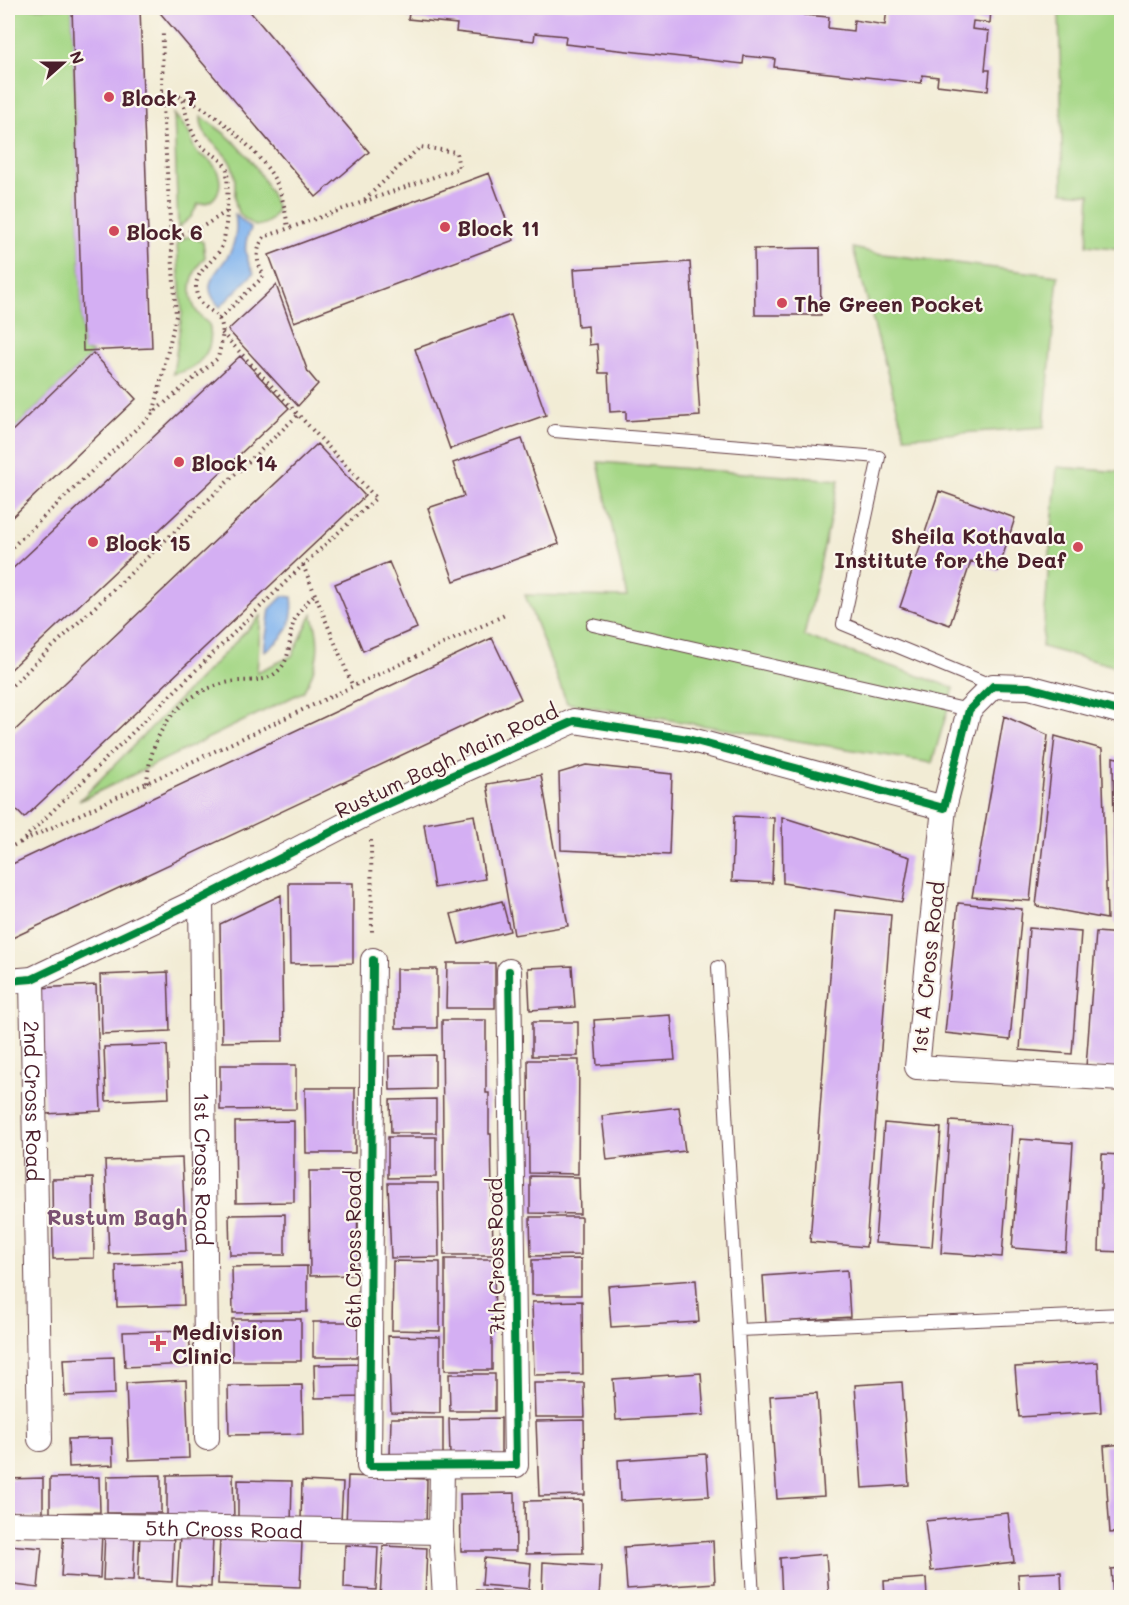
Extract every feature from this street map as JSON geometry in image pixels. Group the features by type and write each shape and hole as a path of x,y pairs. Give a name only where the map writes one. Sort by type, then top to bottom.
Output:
{"street":[{"path":"944,807 969,710 993,686 1029,687 1122,712"},
{"name":"Rustum Bagh Main Road","path":"8,981 32,979 201,899 370,812 574,721 688,740 944,807"},
{"name":"1st A Cross Road","path":"944,807 916,1067 1122,1079"},
{"name":"1st Cross Road","path":"201,899 207,1438"},
{"name":"6th Cross Road","path":"373,960 369,1466 442,1466"},
{"name":"7th Cross Road","path":"442,1466 516,1465 509,971"},
{"name":"2nd Cross Road","path":"32,979 40,1439"},
{"path":"442,1466 441,1532 445,1598"},
{"name":"5th Cross Road","path":"8,1524 441,1532"}],"lane":[{"path":"554,431 879,457 843,624 993,686"},
{"path":"593,625 969,710"},
{"path":"718,967 753,1598"},
{"path":"738,1330 1122,1314"}],"path":[{"path":"154,412 176,316 162,92 163,30"},
{"path":"162,92 181,96 217,117 236,133 266,165 282,197 288,229"},
{"path":"8,551 154,412 218,358 222,323 200,303 196,284 199,275 221,249 224,242 227,170 224,162 200,144 194,134 181,96"},
{"path":"219,319 264,276 258,266 257,255 264,237 459,168 456,152 420,147 362,202"},
{"path":"171,238 202,227 226,212"},
{"path":"20,843 303,566 376,498 222,333"},
{"path":"8,689 298,415"},
{"path":"303,566 353,687"},
{"path":"147,783 148,762 154,742 164,724 177,709 194,696 212,687 232,682 262,680 279,671 288,654 294,622 306,602 315,594"},
{"path":"8,848 507,614"},
{"path":"370,812 373,960"}],"green space":[{"path":"8,8 72,8 83,350 93,353 8,435"},
{"path":"1059,8 1121,8 1121,249 1087,245 1090,194 1063,192"},
{"path":"174,114 189,133 196,151 216,168 220,182 217,195 206,203 198,204 191,217 178,228"},
{"path":"201,117 237,145 264,180 277,209 274,216 266,223 255,226 239,213 236,206 235,175 232,166 224,153 204,132"},
{"path":"186,237 193,237 203,242 205,257 194,274 191,292 196,309 209,324 210,343 203,358 197,364 173,374 182,314 177,244"},
{"path":"853,248 875,253 1058,276 1044,427 905,437"},
{"path":"598,462 839,480 804,636 954,688 932,763 567,703 525,595 627,597"},
{"path":"1057,467 1121,472 1121,668 1042,647"},
{"path":"312,614 318,645 316,664 303,692 79,801 261,616 257,672 292,656"}],"water":[{"path":"235,214 251,229 246,241 246,251 248,262 254,273 220,307 213,298 210,283 232,248 236,231"},
{"path":"283,596 292,597 290,622 278,641 264,651 270,609"}],"building":[{"path":"72,8 140,8 152,348 83,351"},
{"path":"156,8 247,8 369,152 316,197"},
{"path":"410,8 806,8 805,15 829,17 828,28 853,31 854,20 885,25 887,8 991,8 990,23 973,21 972,29 989,31 985,70 990,70 988,91 937,85 938,77 922,75 921,83 774,67 775,59 744,56 743,64 565,44 566,36 535,33 534,41 456,32 457,24 408,19"},
{"path":"489,173 514,240 294,322 269,255"},
{"path":"820,248 821,315 755,315 754,249"},
{"path":"690,262 700,416 626,421 626,411 610,412 608,373 599,373 597,344 589,345 588,326 578,327 574,269"},
{"path":"276,285 308,372 318,384 298,406 228,330"},
{"path":"511,315 546,415 450,449 415,349"},
{"path":"93,353 136,399 8,521 8,435"},
{"path":"240,356 289,408 8,672 8,573"},
{"path":"522,439 559,544 454,581 428,508 464,496 453,463"},
{"path":"317,444 365,496 24,818 8,801 8,737"},
{"path":"939,491 1015,518 998,571 971,561 950,625 900,607"},
{"path":"389,562 417,628 363,651 335,584"},
{"path":"492,638 521,699 8,940 8,866"},
{"path":"1004,716 1048,735 1030,901 972,897"},
{"path":"1055,736 1102,749 1107,919 1036,906"},
{"path":"1113,757 1122,759 1122,924 1115,923"},
{"path":"586,765 672,774 669,855 561,850 559,773"},
{"path":"541,775 568,926 514,935 487,784"},
{"path":"474,815 485,879 434,888 424,824"},
{"path":"734,816 774,818 772,883 732,881"},
{"path":"782,817 910,857 902,902 783,883"},
{"path":"289,883 353,883 353,963 290,964"},
{"path":"281,895 283,1041 222,1042 220,924"},
{"path":"502,901 510,931 459,944 451,914"},
{"path":"958,903 1022,909 1010,1040 945,1033"},
{"path":"835,910 891,915 866,1247 810,1242"},
{"path":"1029,928 1081,932 1072,1054 1020,1050"},
{"path":"1096,932 1122,934 1122,1069 1086,1067"},
{"path":"447,963 495,963 495,1008 446,1008"},
{"path":"572,966 575,1007 530,1010 528,968"},
{"path":"396,969 437,969 437,1028 396,1028"},
{"path":"168,972 170,1031 102,1034 100,975"},
{"path":"96,985 101,1111 45,1114 38,988"},
{"path":"671,1015 675,1060 597,1065 594,1020"},
{"path":"442,1020 486,1020 486,1093 489,1093 489,1134 491,1134 493,1255 444,1255"},
{"path":"532,1022 578,1022 578,1056 532,1056"},
{"path":"167,1045 169,1098 106,1101 104,1047"},
{"path":"435,1055 435,1089 390,1090 389,1056"},
{"path":"528,1060 579,1060 578,1174 529,1173"},
{"path":"220,1065 296,1065 296,1109 220,1110"},
{"path":"305,1088 355,1088 355,1153 306,1153"},
{"path":"436,1099 436,1133 391,1133 390,1100"},
{"path":"679,1107 685,1151 607,1160 602,1116"},
{"path":"294,1121 294,1202 236,1203 235,1122"},
{"path":"950,1121 1012,1125 1002,1257 941,1253"},
{"path":"884,1123 941,1128 932,1247 875,1243"},
{"path":"388,1137 436,1137 436,1177 388,1178"},
{"path":"1020,1139 1073,1143 1066,1252 1012,1248"},
{"path":"1102,1154 1122,1155 1122,1252 1099,1251"},
{"path":"182,1158 186,1251 109,1254 105,1161"},
{"path":"309,1171 357,1171 358,1275 310,1276"},
{"path":"530,1176 579,1177 580,1214 530,1213"},
{"path":"93,1178 94,1258 53,1259 52,1179"},
{"path":"388,1183 438,1183 439,1257 391,1258"},
{"path":"285,1214 285,1255 230,1255 229,1215"},
{"path":"530,1217 581,1217 581,1255 531,1256"},
{"path":"445,1259 494,1259 495,1333 492,1333 492,1370 445,1370"},
{"path":"581,1259 581,1295 532,1295 532,1260"},
{"path":"393,1261 440,1262 440,1331 392,1330"},
{"path":"182,1263 184,1305 117,1307 116,1265"},
{"path":"307,1266 307,1312 233,1313 232,1267"},
{"path":"847,1270 850,1317 766,1323 763,1276"},
{"path":"696,1280 699,1322 611,1327 608,1286"},
{"path":"582,1301 583,1374 534,1375 532,1302"},
{"path":"232,1319 301,1319 301,1361 232,1361"},
{"path":"313,1322 360,1322 360,1357 313,1357"},
{"path":"189,1330 191,1364 125,1367 123,1332"},
{"path":"388,1336 440,1337 440,1413 391,1412"},
{"path":"114,1357 115,1394 65,1396 63,1359"},
{"path":"1098,1362 1101,1412 1019,1417 1015,1367"},
{"path":"363,1364 364,1397 315,1398 314,1365"},
{"path":"701,1373 704,1415 616,1420 613,1379"},
{"path":"449,1374 495,1374 495,1411 450,1411"},
{"path":"186,1380 189,1458 129,1460 126,1383"},
{"path":"902,1382 909,1485 862,1488 855,1385"},
{"path":"534,1383 584,1383 585,1417 535,1417"},
{"path":"302,1385 303,1434 229,1435 228,1386"},
{"path":"817,1393 824,1496 777,1499 770,1396"},
{"path":"391,1418 443,1418 443,1456 390,1456"},
{"path":"501,1418 501,1456 450,1456 449,1419"},
{"path":"584,1420 585,1495 539,1496 536,1421"},
{"path":"112,1438 113,1465 69,1467 68,1439"},
{"path":"1122,1444 1122,1532 1110,1533 1104,1446"},
{"path":"706,1454 709,1496 620,1501 618,1460"},
{"path":"233,1474 234,1521 167,1521 167,1475"},
{"path":"161,1475 161,1513 107,1513 107,1476"},
{"path":"348,1476 427,1479 426,1528 346,1524"},
{"path":"99,1477 100,1512 50,1513 50,1478"},
{"path":"43,1478 43,1517 8,1517 8,1479"},
{"path":"238,1480 292,1481 291,1525 238,1524"},
{"path":"302,1481 343,1483 341,1521 301,1520"},
{"path":"515,1493 516,1551 461,1551 460,1494"},
{"path":"582,1500 583,1553 526,1554 525,1501"},
{"path":"1008,1513 1014,1562 931,1571 925,1521"},
{"path":"64,1530 102,1532 100,1578 61,1576"},
{"path":"105,1531 135,1532 133,1581 103,1580"},
{"path":"140,1533 174,1534 172,1582 138,1580"},
{"path":"180,1534 213,1536 211,1587 177,1585"},
{"path":"220,1538 302,1542 300,1587 218,1584"},
{"path":"713,1541 715,1583 627,1589 624,1547"},
{"path":"8,1545 42,1548 38,1588 8,1584"},
{"path":"345,1545 378,1547 376,1590 344,1588"},
{"path":"383,1546 427,1548 425,1598 380,1598"},
{"path":"826,1554 829,1598 782,1598 780,1558"},
{"path":"484,1558 531,1563 529,1589 482,1585"},
{"path":"543,1562 601,1566 599,1598 476,1598 476,1590 542,1594"},
{"path":"1122,1568 1122,1598 1113,1598 1111,1569"},
{"path":"1061,1572 1062,1598 1020,1598 1018,1574"},
{"path":"926,1578 927,1598 885,1598 884,1581"}],"cycle path":[{"path":"8,981 32,979 201,899 370,812 574,721 688,739 944,808 969,710 993,686 1029,687 1122,712"},
{"path":"373,960 369,1466 516,1465 509,971"}],"place":[{"name":"Block 7","path":"109,97"},
{"name":"Block 11","path":"445,227"},
{"name":"Block 6","path":"114,231"},
{"name":"The Green Pocket","path":"782,303"},
{"name":"Block 14","path":"179,462"},
{"name":"Block 15","path":"93,542"},
{"name":"Sheila Kothavala Institute for the Deaf","path":"1078,547"},
{"name":"Medivision Clinic","path":"158,1343"}],"district":[{"name":"Rustum Bagh","path":"117,1216"}]}
